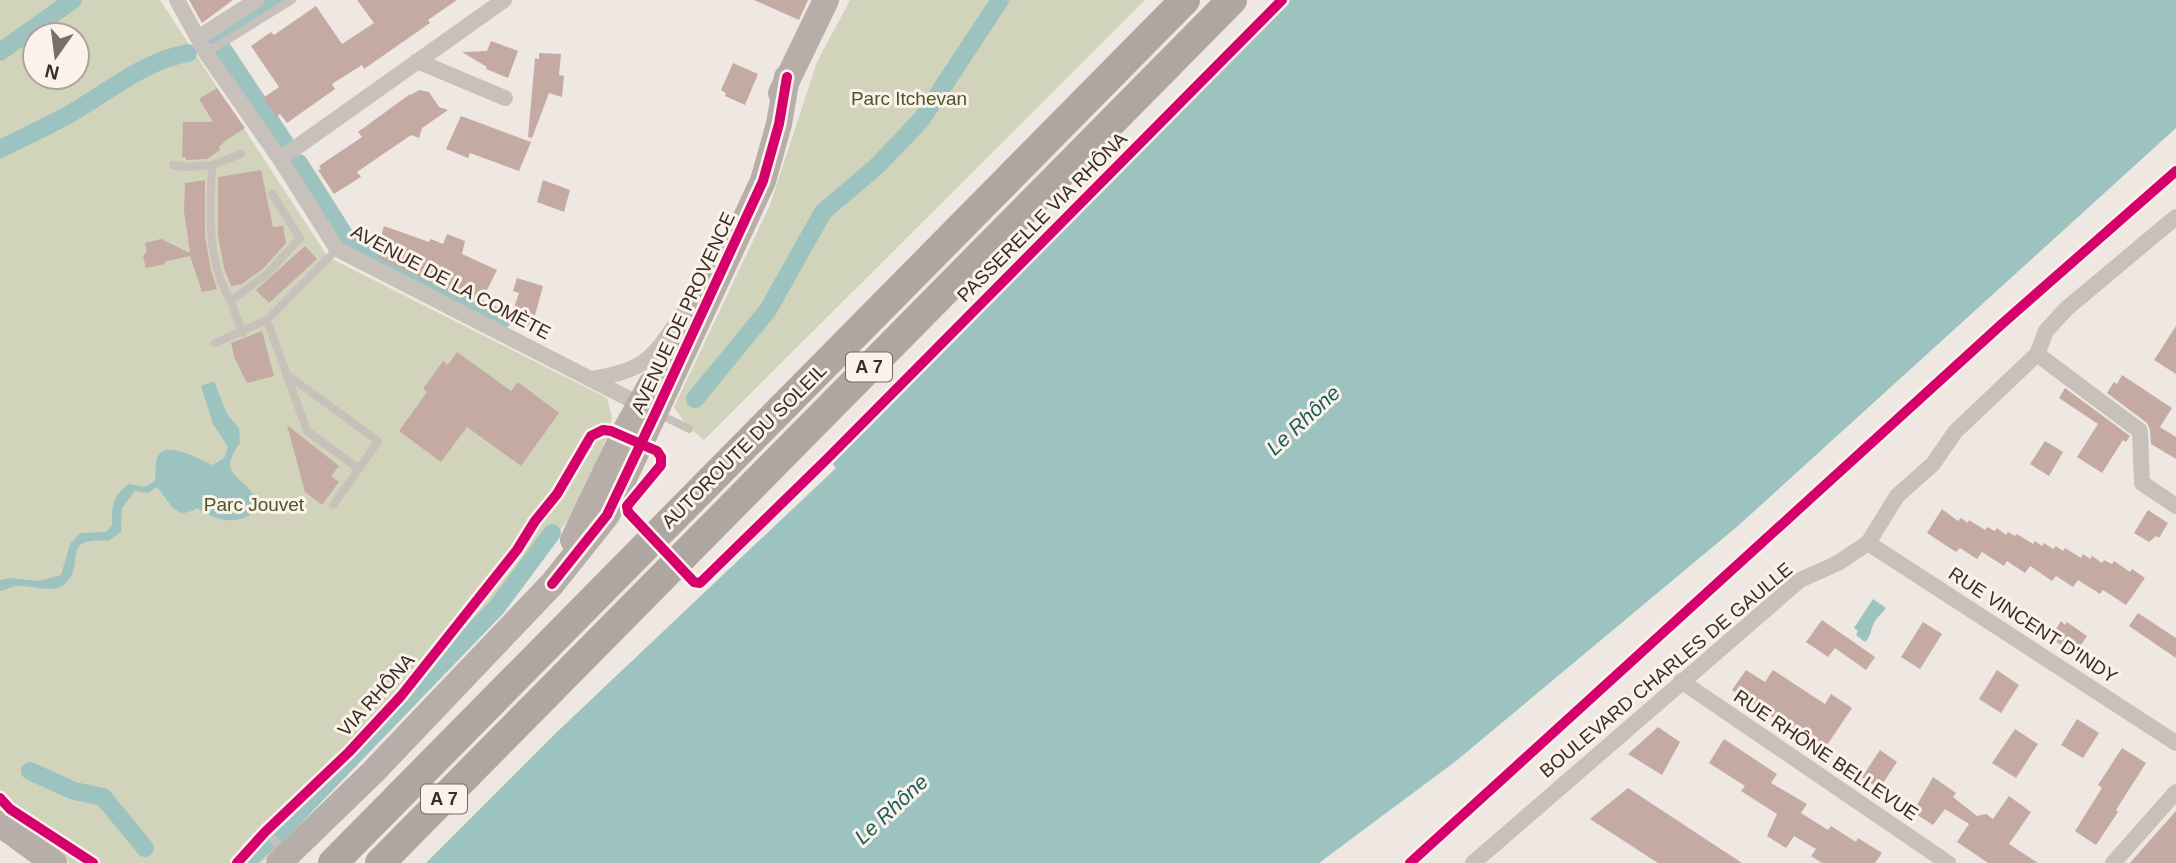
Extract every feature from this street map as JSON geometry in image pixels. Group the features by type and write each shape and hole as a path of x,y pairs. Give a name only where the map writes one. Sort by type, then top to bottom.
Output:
{"highway":[{"name":"AUTOROUTE DU SOLEIL","path":"333,863 1185,0"},
{"name":"AUTOROUTE DU SOLEIL","path":"380,863 1232,0"}],"main road":[{"name":"AVENUE DE PROVENCE","path":"284,858 373,772 552,583 607,515 685,311 736,200 787,77 826,0"},
{"name":"AVENUE DE PROVENCE","path":"649,409 764,181 779,124 787,77"},
{"path":"0,824 54,863"}],"street":[{"name":"AVENUE DE LA COMÈTE","path":"177,0 202,45 280,159 337,249 649,409"},
{"path":"202,45 257,0"},
{"path":"280,159 504,0"},
{"path":"417,61 505,98"},
{"name":"BOULEVARD CHARLES DE GAULLE","path":"1473,863 1800,580 1838,563 1868,543 1897,496 1933,464 1955,432 2037,354 2046,331 2066,309 2176,217"},
{"name":"AVENUE DE PROVENCE","path":"592,379 632,370 644,364 685,311"},
{"path":"2037,354 2140,431 2142,483 2176,506"},
{"name":"RUE VINCENT D'INDY","path":"1868,543 2176,743"},
{"name":"RUE RHÔNE BELLEVUE","path":"1681,681 1948,863"},
{"path":"2113,863 2176,792"}],"lane":[{"path":"202,45 292,0"},
{"path":"173,165 212,165 241,154"},
{"path":"212,165 211,223 214,256 220,285 231,301 242,333"},
{"path":"231,301 268,272 300,238 272,194"},
{"path":"215,343 267,320 337,249"},
{"path":"267,320 306,431 359,469"},
{"path":"286,374 378,441 333,505"},
{"path":"649,409 689,429"},
{"path":"265,832 284,858"}],"green space":[{"name":"Parc Jouvet","path":"0,0 160,0 328,257 607,398 612,417 607,436 576,510 464,652 262,863 70,863 0,814"},
{"name":"Parc Itchevan","path":"850,0 1145,0 704,440 687,426 674,407 770,205 817,62"}],"water":[{"name":"Le Rhône","path":"1290,0 2176,0 2176,128 1739,525 1456,761 1319,863 426,863 558,731 836,468 832,463"},
{"path":"214,381 227,414 239,428 240,443 230,462 234,474 256,499 249,516 222,520 197,508 183,513 174,508 157,487 148,493 135,491 122,508 121,532 108,541 83,543 78,548 71,577 65,584 54,589 16,586 0,591 0,580 10,578 39,581 61,575 70,544 80,533 106,532 112,525 114,502 124,488 129,484 144,487 155,481 156,460 161,452 175,450 213,465 224,458 228,447 213,424 201,386"},
{"path":"1873,599 1886,608 1875,621 1865,642 1856,635 1858,631 1854,628"}],"building":[{"path":"189,0 233,0 202,23"},
{"path":"357,0 457,0 428,20 430,23 364,69 362,65 332,84 335,89 287,123 280,114 276,117 263,98 279,87 251,46 271,32 274,35 316,6 342,44 374,23"},
{"path":"754,0 808,0 799,20"},
{"path":"491,41 518,51 508,78 486,69 487,67 462,52 487,51"},
{"path":"539,53 561,54 559,75 564,76 562,97 549,93 532,138 528,137 535,58 539,59"},
{"path":"733,63 758,74 745,105 725,96 726,93 721,90"},
{"path":"217,88 245,128 225,141 219,147 220,150 207,159 186,160 186,157 182,157 183,122 213,122 199,99"},
{"path":"419,90 429,92 439,107 448,110 422,128 419,138 411,135 357,172 361,177 334,194 318,170 321,169 319,166 362,137 358,132"},
{"path":"461,116 531,142 519,171 470,153 468,158 446,149"},
{"path":"261,170 273,227 283,226 286,243 264,268 242,284 231,286 224,268 218,235 218,177"},
{"path":"205,180 205,236 217,289 202,292 190,256 146,268 143,256 147,251 145,243 161,239 190,253 184,211 185,183"},
{"path":"543,180 570,190 564,212 537,202"},
{"path":"384,226 429,242 431,239 443,244 447,234 465,241 462,254 497,270 486,292 483,291 479,301 459,291 457,294 379,258 381,252 377,251"},
{"path":"305,246 317,259 269,303 256,290"},
{"path":"517,278 543,286 531,330 510,320 519,293 513,291"},
{"path":"2176,326 2176,374 2154,360"},
{"path":"262,331 274,376 247,383 235,359 231,343"},
{"path":"457,352 511,391 518,382 559,413 521,466 467,427 441,462 399,431 427,392 423,389 443,361 448,365"},
{"path":"2122,375 2172,408 2160,427 2176,437 2176,459 2151,444 2147,423 2107,393"},
{"path":"2065,388 2130,436 2126,442 2123,440 2102,473 2077,457 2098,424 2059,398"},
{"path":"287,425 339,466 331,476 339,482 322,505 305,492"},
{"path":"2045,441 2063,452 2049,476 2030,464"},
{"path":"1942,509 1958,521 1961,518 1985,530 1987,527 1995,531 1997,528 2006,535 2008,532 2015,536 2017,534 2033,544 2035,541 2042,546 2044,543 2063,551 2065,548 2081,558 2083,554 2102,563 2104,560 2112,564 2114,561 2145,578 2126,605 2103,590 2100,594 2078,580 2073,587 2056,576 2052,581 2030,566 2025,573 2007,561 2004,566 1982,552 1977,559 1960,548 1956,552 1927,533"},
{"path":"2148,510 2168,523 2159,538 2156,536 2149,542 2134,533"},
{"path":"2138,613 2176,638 2176,658 2129,626"},
{"path":"1822,620 1875,657 1866,670 1835,648 1828,657 1806,642"},
{"path":"2061,621 2065,625 2067,622 2087,636 2075,654 2055,641 2056,638 2052,635"},
{"path":"1923,622 1942,634 1920,669 1901,657"},
{"path":"1746,670 1765,682 1773,670 1825,704 1831,694 1852,708 1823,751 1732,690"},
{"path":"1997,670 2019,685 2001,713 1979,699"},
{"path":"2077,719 2099,733 2083,758 2061,745"},
{"path":"1658,727 1680,742 1662,775 1628,754"},
{"path":"2015,729 2038,744 2016,778 1992,763"},
{"path":"1724,739 1777,774 1771,783 1807,804 1801,813 1828,830 1831,826 1856,842 1858,838 1882,853 1875,863 1822,863 1811,856 1816,849 1794,836 1786,848 1767,836 1777,814 1741,791 1745,786 1709,763"},
{"path":"2122,748 2146,763 2096,845 2075,831 2102,788 2098,785"},
{"path":"1880,750 1897,762 1879,789 1862,777"},
{"path":"1933,777 1956,793 1953,797 1977,816 1986,814 1993,819 2009,796 2031,812 2009,844 2038,863 1988,863 1957,842 1969,824 1945,809 1933,825 1913,812"},
{"path":"1628,788 1742,863 1658,863 1590,819"},
{"path":"2176,811 2176,863 2130,863 2144,847"}],"waterway":[{"path":"0,52 73,0"},
{"path":"214,36 278,0"},
{"path":"695,399 768,310 823,212 876,167 921,120 1000,0"},
{"path":"222,48 285,143"},
{"path":"0,149 68,115 141,70 188,53"},
{"path":"299,163 349,242 502,320"},
{"path":"244,863 283,829 497,607 552,533"},
{"path":"30,771 74,791 103,797 145,848"}],"cycle path":[{"name":"PASSERELLE VIA RHÔNA","path":"237,863 265,832 349,752 401,696 517,550 535,521 557,494 591,436 603,430 611,431 657,451 661,457 661,465 627,506 628,512 694,582 700,583 827,459 1282,0"},
{"path":"552,584 607,515 656,412 763,181 779,124 787,77"},
{"path":"1410,863 2003,323 2176,171"},
{"path":"0,798 10,809 93,863"}]}
